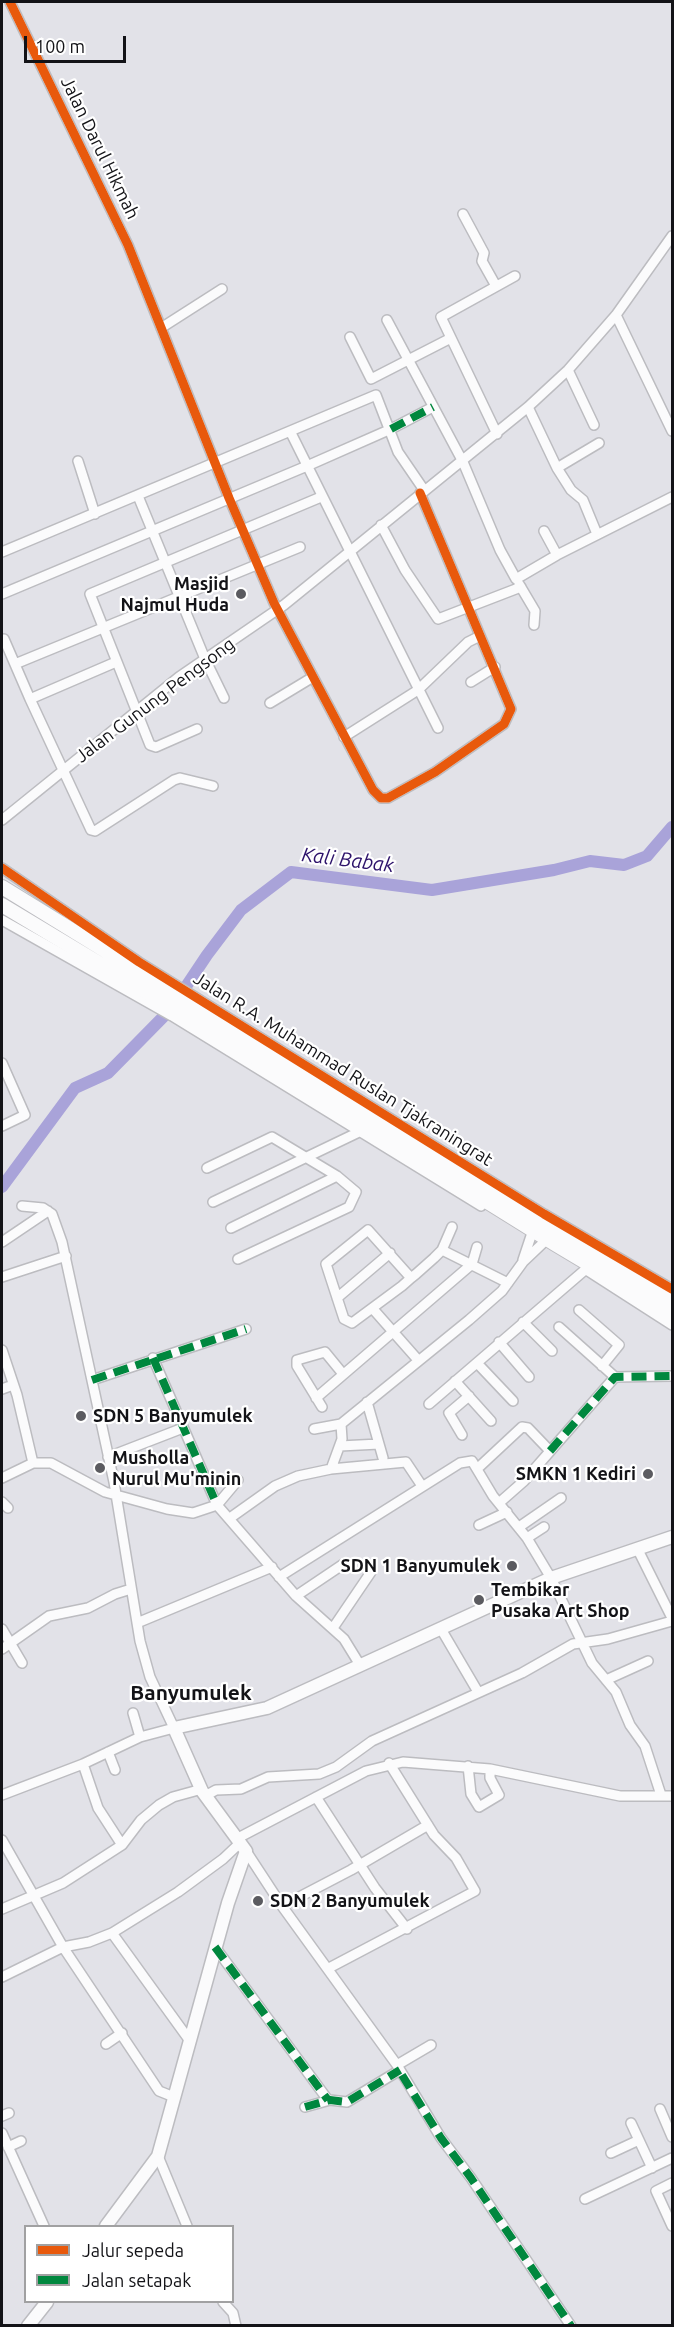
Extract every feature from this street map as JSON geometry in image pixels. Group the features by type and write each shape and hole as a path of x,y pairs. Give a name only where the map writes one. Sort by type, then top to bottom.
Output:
{"highway":[{"name":"Jalan R.A. Muhammad Ruslan Tjakraningrat","path":"2,888 133,976 242,1042 543,1241 571,1245 672,1300"},
{"name":"Jalan R.A. Muhammad Ruslan Tjakraningrat","path":"2,905 133,976"},
{"name":"Jalan R.A. Muhammad Ruslan Tjakraningrat","path":"242,1042 279,1053 556,1228 571,1245 672,1314"},
{"path":"544,1214 556,1228"},
{"path":"571,1245 599,1246"},
{"path":"571,1245 585,1268"}],"main road":[{"path":"107,2225 158,2156 242,1844 204,1792 174,1728 267,1708 551,1578 672,1538"},
{"path":"28,2325 45,2303"}],"street":[{"name":"Jalan Darul Hikmah","path":"10,2 128,245 214,462 278,610 376,795 388,798 435,772 504,724 511,709 422,491 398,452 376,395 290,431"},
{"path":"463,214 484,254 482,261 496,286"},
{"name":"Jalan Gunung Pengsong","path":"2,820 135,711 205,659 278,610 528,407 568,370 616,315 672,236"},
{"path":"497,434 442,315 515,276"},
{"path":"161,328 222,289"},
{"path":"616,315 672,431"},
{"path":"387,320 462,462 500,550 535,611 534,625"},
{"path":"350,337 369,378 451,338"},
{"path":"568,370 594,424"},
{"path":"2,594 307,466 391,429 433,407"},
{"path":"528,407 557,468 571,490 583,500 597,534"},
{"path":"2,552 290,431 417,690 438,728"},
{"path":"557,468 599,443"},
{"path":"78,461 95,513"},
{"path":"138,496 178,597 224,698"},
{"path":"197,729 153,747 135,711 89,598 91,593 321,497"},
{"path":"381,525 405,570 436,617 468,607 519,583 556,555 672,498"},
{"path":"544,531 556,555"},
{"path":"15,664 300,547"},
{"path":"344,737 417,690 468,642 480,636"},
{"path":"4,639 6,655 15,664 92,831 174,780 180,778 213,786"},
{"path":"30,699 116,662"},
{"path":"471,682 495,668"},
{"path":"270,703 313,677"},
{"name":"Jalan R.A. Muhammad Ruslan Tjakraningrat","path":"2,868 133,976"},
{"name":"Jalan R.A. Muhammad Ruslan Tjakraningrat","path":"2,920 133,976 242,1042 359,1132 543,1241 672,1325"},
{"name":"Jalan R.A. Muhammad Ruslan Tjakraningrat","path":"279,1053 672,1289"},
{"path":"2,1063 25,1115 2,1126"},
{"path":"213,1202 359,1132"},
{"path":"207,1168 272,1137 337,1176 357,1192 349,1207 238,1259"},
{"path":"231,1228 337,1176"},
{"path":"2,1795 83,1764 140,1737 174,1728 150,1677 137,1623 116,1495 66,1256 56,1224 48,1211 22,1206"},
{"path":"2,1242 48,1211"},
{"path":"411,1278 368,1230 329,1260 326,1266 348,1323 356,1321 411,1278 442,1250 452,1227"},
{"path":"314,1430 341,1424 486,1306 543,1241"},
{"path":"316,1398 472,1264 477,1247"},
{"path":"442,1250 508,1283"},
{"path":"337,1299 390,1252"},
{"path":"2,1277 66,1256"},
{"path":"429,1404 585,1268"},
{"path":"373,1309 418,1360"},
{"path":"579,1310 619,1345 602,1365"},
{"path":"523,1322 552,1352"},
{"path":"559,1327 615,1377 672,1376"},
{"path":"92,1380 246,1329"},
{"path":"499,1342 529,1377"},
{"path":"322,1407 297,1366 298,1359 325,1352 343,1374"},
{"path":"2,1356 13,1385 33,1463"},
{"path":"153,1358 217,1505 296,1596 348,1644 360,1665"},
{"path":"477,1363 513,1401"},
{"path":"499,1503 550,1451 615,1377"},
{"path":"456,1381 491,1421"},
{"path":"2,1389 13,1385"},
{"path":"462,1435 449,1413 469,1396"},
{"path":"367,1402 383,1458"},
{"path":"331,1469 340,1446 341,1424"},
{"path":"478,1468 522,1426 528,1428 550,1451"},
{"path":"108,1457 183,1428"},
{"path":"340,1446 379,1444"},
{"path":"279,1577 422,1486 467,1460 472,1461 499,1503 527,1538 551,1578 594,1666 616,1692 630,1725 643,1742 661,1795"},
{"path":"230,1518 275,1486 298,1476 331,1469 406,1462 422,1486"},
{"path":"2,1474 33,1463 61,1466 96,1488 188,1513 207,1510 217,1505 238,1480"},
{"path":"519,1527 561,1498"},
{"path":"479,1525 507,1512"},
{"path":"527,1538 544,1527"},
{"path":"2,1909 63,1882 122,1845 141,1820 159,1804 173,1797 216,1790 241,1790 268,1778 307,1777 327,1771 372,1741 522,1672 582,1641 608,1639 672,1619 637,1548"},
{"path":"296,1596 345,1563"},
{"path":"137,1623 272,1567"},
{"path":"333,1628 371,1572"},
{"path":"2,1648 9,1641 49,1616 88,1608 131,1589"},
{"path":"2,1629 22,1663"},
{"path":"441,1629 478,1692"},
{"path":"606,1680 648,1661"},
{"path":"134,1713 140,1737"},
{"path":"108,1752 116,1770"},
{"path":"2,1977 63,1947 89,1942 112,1933 178,1892 242,1844 316,1797 366,1771 389,1763 422,1762 468,1766 620,1796 672,1796"},
{"path":"329,1968 407,1929 475,1891 456,1858 439,1842 389,1763"},
{"path":"83,1764 98,1808 122,1845"},
{"path":"468,1766 471,1794 479,1808 499,1794 491,1781 490,1769"},
{"path":"316,1797 360,1865 407,1929"},
{"path":"282,1906 360,1865 428,1825"},
{"path":"2,1840 32,1897 63,1947 159,2091 173,2102"},
{"path":"242,1844 282,1906 329,1968 400,2070 441,2139 471,2178 571,2325"},
{"path":"112,1933 190,2041"},
{"path":"215,1947 328,2100"},
{"path":"106,2044 122,2033"},
{"path":"306,2107 328,2100 343,2103 353,2100 400,2070 431,2045"},
{"path":"660,2109 672,2137"},
{"path":"631,2123 652,2168"},
{"path":"2,2133 44,2225"},
{"path":"610,2153 639,2140"},
{"path":"8,2146 21,2141"},
{"path":"158,2156 187,2225"},
{"path":"585,2199 672,2158"},
{"path":"671,2221 656,2191 672,2183"},
{"path":"225,2303 233,2313 236,2325"}],"waterway":[{"name":"Kali Babak","path":"2,1187 75,1088 108,1073 171,1009 241,910 291,872 432,890 554,870 590,861 624,865 647,856 672,827"}],"marked path":[{"path":"391,429 433,407"},
{"path":"92,1380 246,1329"},
{"path":"153,1358 217,1505"},
{"path":"550,1451 615,1377 672,1376"},
{"path":"215,1947 328,2100"},
{"path":"305,2107 330,2100 347,2102 400,2070"},
{"path":"402,2075 441,2138 471,2178 571,2326"}],"cycle path":[{"path":"10,2 128,245 229,498 274,603 373,790 381,798 388,798 435,772 504,724 511,709 420,493"},
{"path":"2,868 139,962 544,1214 672,1289"}],"place":[{"name":"Masjid Najmul Huda","path":"241,594"},
{"name":"SDN 5 Banyumulek","path":"81,1416"},
{"name":"Musholla Nurul Mu'minin","path":"100,1468"},
{"name":"SMKN 1 Kediri","path":"648,1474"},
{"name":"SDN 1 Banyumulek","path":"512,1566"},
{"name":"Tembikar Pusaka Art Shop","path":"479,1600"},
{"name":"SDN 2 Banyumulek","path":"258,1901"}],"district":[{"name":"Banyumulek","path":"191,1693"}]}
